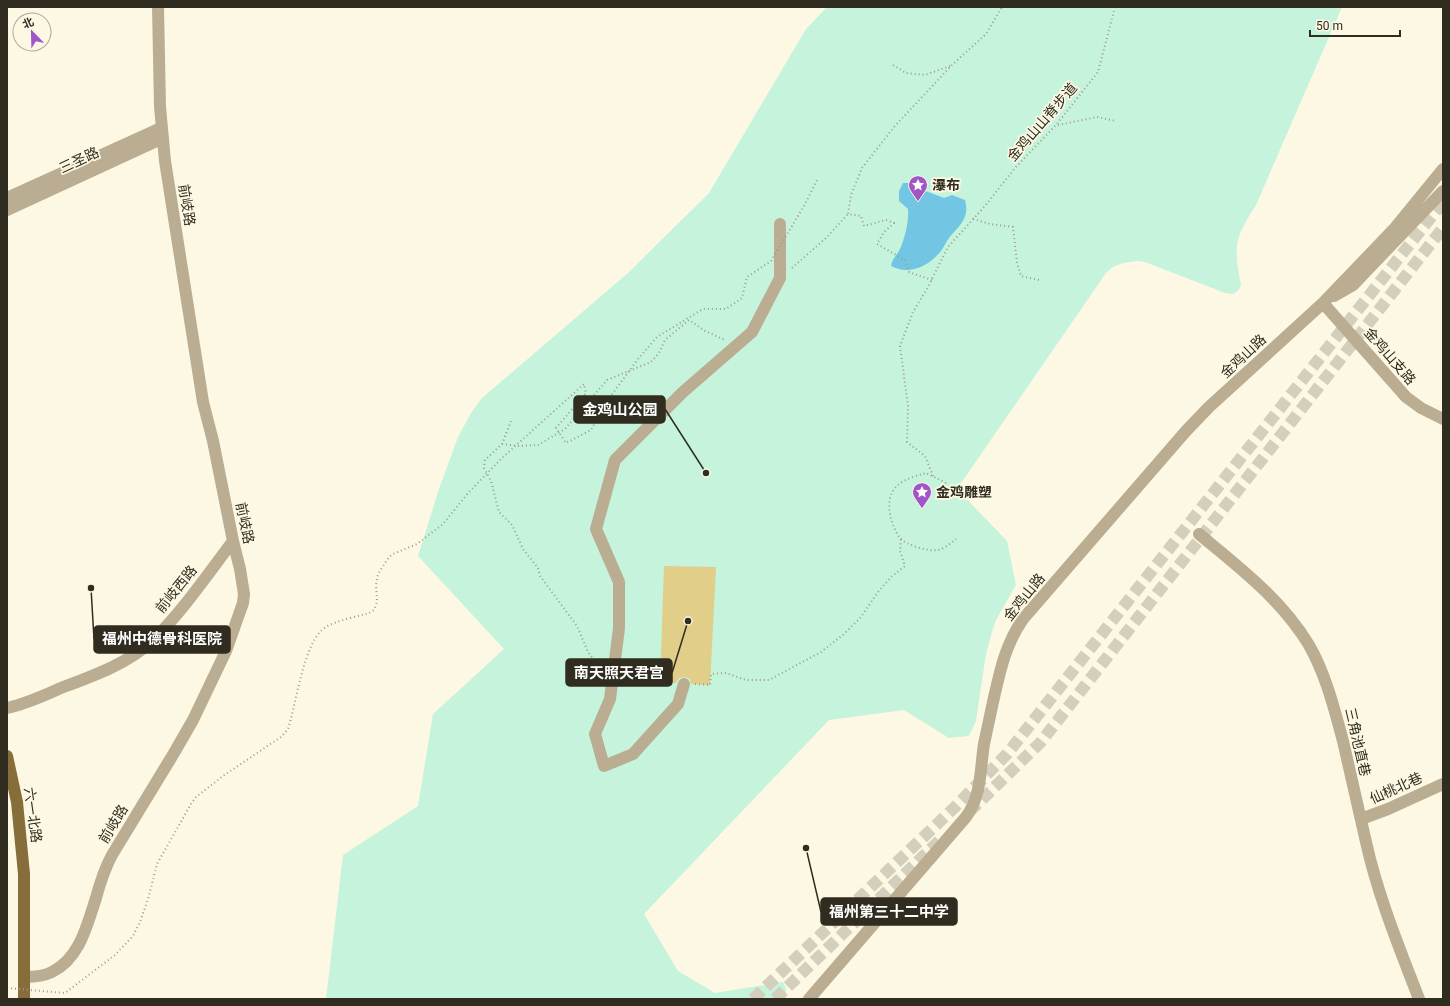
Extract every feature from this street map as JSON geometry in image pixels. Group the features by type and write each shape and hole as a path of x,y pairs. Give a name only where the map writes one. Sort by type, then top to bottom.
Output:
{"main road":[{"name":"六一北路","path":"7,756 17,802 23,851 24,999"}],"street":[{"name":"前岐路","path":"25,977 36,977 52,972 69,958 79,945 86,929 104,872 112,854 180,742 215,675 231,638 243,603 244,594 240,569 232,541 213,440 203,402 165,161 162,133 158,7"},
{"name":"三圣路","path":"7,198 162,133"},
{"name":"三圣路","path":"7,210 162,133"},
{"path":"1323,303 1394,228 1443,168"},
{"path":"1323,303 1353,285 1443,191"},
{"path":"684,684 678,704 633,754 604,766 595,734 610,699 619,628 619,582 596,529 616,460 683,392 752,332 780,278 780,224"},
{"name":"金鸡山支路","path":"1323,303 1406,397 1421,408 1443,419"},
{"name":"金鸡山路","path":"809,999 973,807 979,788 984,743 1001,666 1012,636 1023,619 1193,423 1323,303"},
{"name":"三角池直巷","path":"1199,534 1266,590 1289,616 1309,645 1323,672 1329,688 1366,843 1383,905 1419,999"},
{"name":"前岐西路","path":"7,708 26,703 105,670 138,652 162,631 232,541"},
{"name":"仙桃北巷","path":"1361,819 1388,809 1443,784"},
{"path":"1412,982 1426,999"}],"path":[{"path":"780,278 826,238 848,214 851,195 862,168 894,127 951,66 986,34 1002,7"},
{"name":"金鸡山山脊步道","path":"933,476 925,456 908,442 908,406 900,346 913,312 932,280 948,247 1015,168 1056,126 1098,72 1115,7"},
{"path":"893,65 906,73 925,75 951,66"},
{"path":"1056,126 1097,117 1116,121"},
{"path":"7,988 65,993 115,955 133,936 140,922 157,864 191,804 203,791 281,737 288,729 305,663 310,647 317,635 324,628 332,624 369,613 374,610 377,602 376,585 378,574 388,557 417,544 443,524 501,459 584,384 586,393 556,428 566,443 591,430 605,404 638,359 657,337 702,309 726,309 742,298 747,278 771,261 804,206 817,180"},
{"path":"848,214 861,216 864,226 886,220 894,223 884,232 877,244 905,260 909,272 932,280"},
{"path":"973,219 990,224 1013,227 1017,263 1021,276 1040,280"},
{"path":"502,444 518,446 538,445 565,429 607,380 651,362 659,353 666,340 689,320 705,331 737,345"},
{"path":"511,422 502,444 485,460 484,468 491,481 499,512 512,525 523,549 538,568 540,576 577,626 588,652 603,673 611,688"},
{"path":"946,483 926,473 910,478 895,487 889,501 892,524 901,540 928,550 938,550 956,540"},
{"path":"684,684 710,685 711,674 726,673 746,680 770,680 821,652 844,634 861,617 878,592 891,577 905,566 900,551 901,540"}],"green space":[{"path":"827,7 1342,7 1256,205 1240,235 1237,261 1241,285 1237,292 1230,294 1225,293 1145,262 1138,261 1123,263 1113,267 1106,273 957,489 1007,541 1016,585 996,620 992,632 986,654 976,721 969,736 949,738 904,710 829,720 644,914 678,971 715,993 783,982 786,989 786,999 326,999 343,855 418,806 433,714 504,649 418,556 439,489 458,437 471,413 482,398 628,273 709,193 806,29"}],"water":[{"path":"903,183 913,183 923,190 944,198 952,195 965,200 966,206 963,221 949,238 941,251 925,265 912,270 898,269 891,266 892,261 902,244 907,224 908,209 899,201 899,191"}],"building":[{"path":"664,566 716,567 710,685 691,684 690,679 686,677 679,678 676,683 660,683"}],"tunnel":[{"path":"753,999 955,807 1007,754 1443,202"},
{"path":"969,812 1040,743 1443,228"},
{"path":"775,999 940,840"}],"place":[{"name":"瀑布","path":"918,202"},
{"name":"金鸡山公园","path":"706,473"},
{"name":"金鸡雕塑","path":"922,509"},
{"name":"福州中德骨科医院","path":"91,588"},
{"name":"南天照天君宫","path":"688,621"},
{"name":"福州第三十二中学","path":"806,848"}]}
